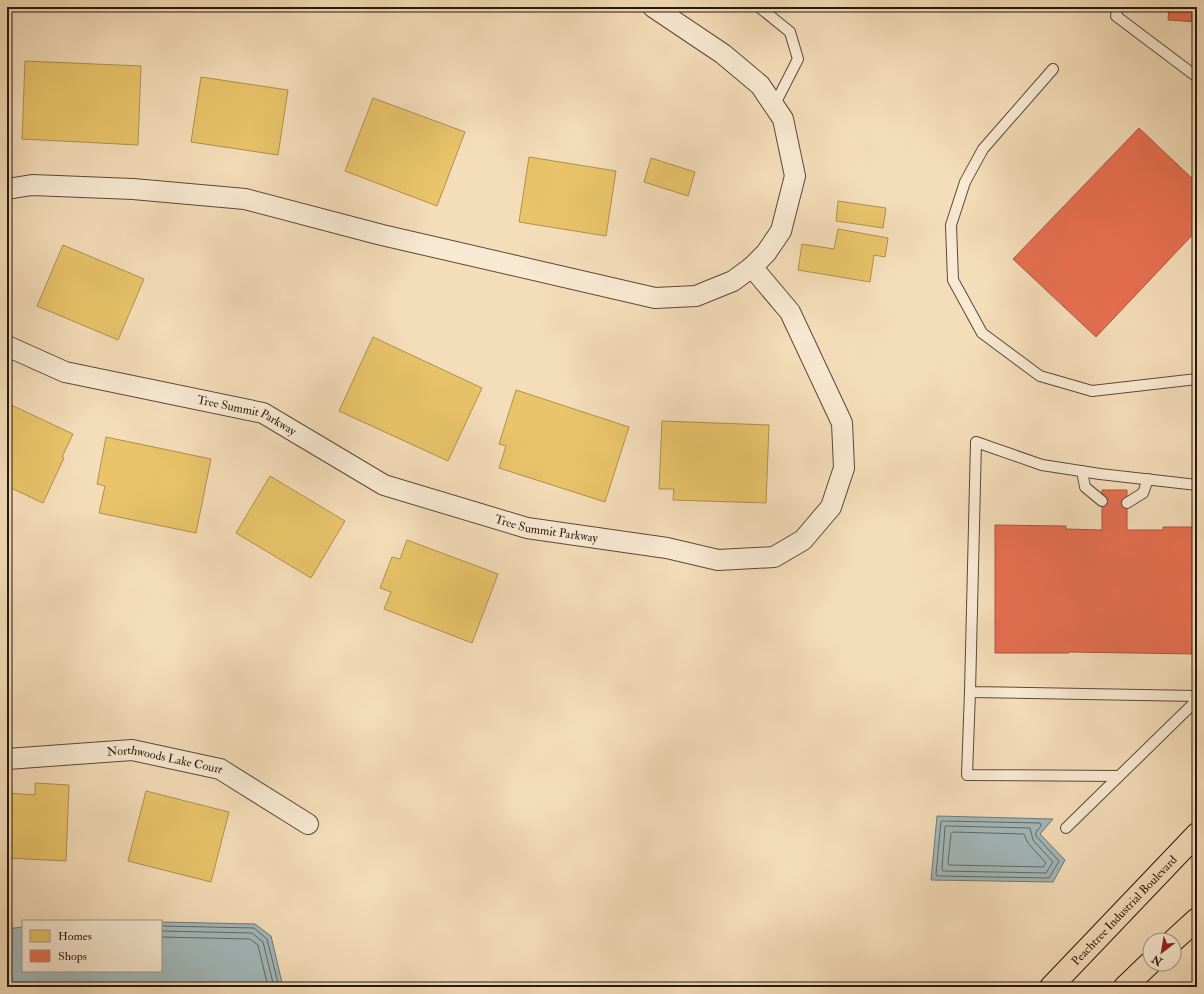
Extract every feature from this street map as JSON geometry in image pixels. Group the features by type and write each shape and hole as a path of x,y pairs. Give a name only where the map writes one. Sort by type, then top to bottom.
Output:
{"highway":[{"name":"Peachtree Industrial Boulevard","path":"1051,987 1197,834"},
{"path":"1182,933 1197,919"},
{"path":"1124,987 1142,970"}],"street":[{"path":"7,189 32,185 133,189 245,199 382,235 655,298 696,296 733,281 752,267 766,253 781,231 795,176 783,119 760,85 723,54 653,7"},
{"name":"Tree Summit Parkway","path":"7,346 66,372 263,413 384,485 527,528 667,548 718,560 774,557 803,540 831,507 844,468 842,422 790,312 752,267"},
{"name":"Northwoods Lake Court","path":"7,759 132,750 220,769 308,824"}],"lane":[{"path":"759,7 790,32 798,59 774,106"},
{"path":"1118,7 1116,16 1197,78"},
{"path":"1053,68 983,149 964,182 951,225 953,280 982,333 1040,376 1092,391 1197,378"},
{"path":"1119,776 967,775 976,442 1042,465 1197,485"},
{"path":"1082,471 1086,487 1102,501"},
{"path":"1127,503 1143,493 1148,479"},
{"path":"970,692 1197,696"},
{"path":"1066,828 1197,700"}],"water":[{"path":"937,816 1053,819 1040,834 1065,860 1053,882 931,880"},
{"path":"162,922 255,924 271,936 283,987 7,987 7,929 22,927 22,972 162,972"}],"building: Homes":[{"path":"25,61 141,66 138,145 22,139"},
{"path":"201,77 288,90 278,155 191,142"},
{"path":"373,98 465,132 437,206 345,171"},
{"path":"529,157 616,171 606,236 519,222"},
{"path":"651,158 695,172 688,196 644,182"},
{"path":"838,201 886,208 883,228 836,221"},
{"path":"838,229 888,238 885,257 874,255 870,282 798,270 802,244 834,249"},
{"path":"63,245 144,279 118,340 37,306"},
{"path":"373,337 482,388 448,461 339,411"},
{"path":"516,390 629,427 605,502 499,468 506,446 499,444"},
{"path":"7,403 73,434 62,457 64,458 43,503 7,486"},
{"path":"662,421 769,425 766,503 673,500 674,489 659,489"},
{"path":"106,437 211,459 196,533 99,513 105,486 97,484"},
{"path":"270,476 345,521 311,578 236,533"},
{"path":"407,540 498,574 472,643 384,609 391,592 380,588 392,557 400,559"},
{"path":"35,783 69,785 66,861 7,858 7,789 8,793 35,795"},
{"path":"146,791 229,812 211,882 128,861"}],"building: Shops":[{"path":"1169,7 1197,7 1197,22 1168,20"},
{"path":"1139,128 1197,183 1197,230 1096,337 1013,259"},
{"path":"1102,490 1127,490 1127,530 1163,530 1163,527 1197,527 1197,654 1069,652 995,653 995,525 1066,526 1066,529 1102,530"}]}
